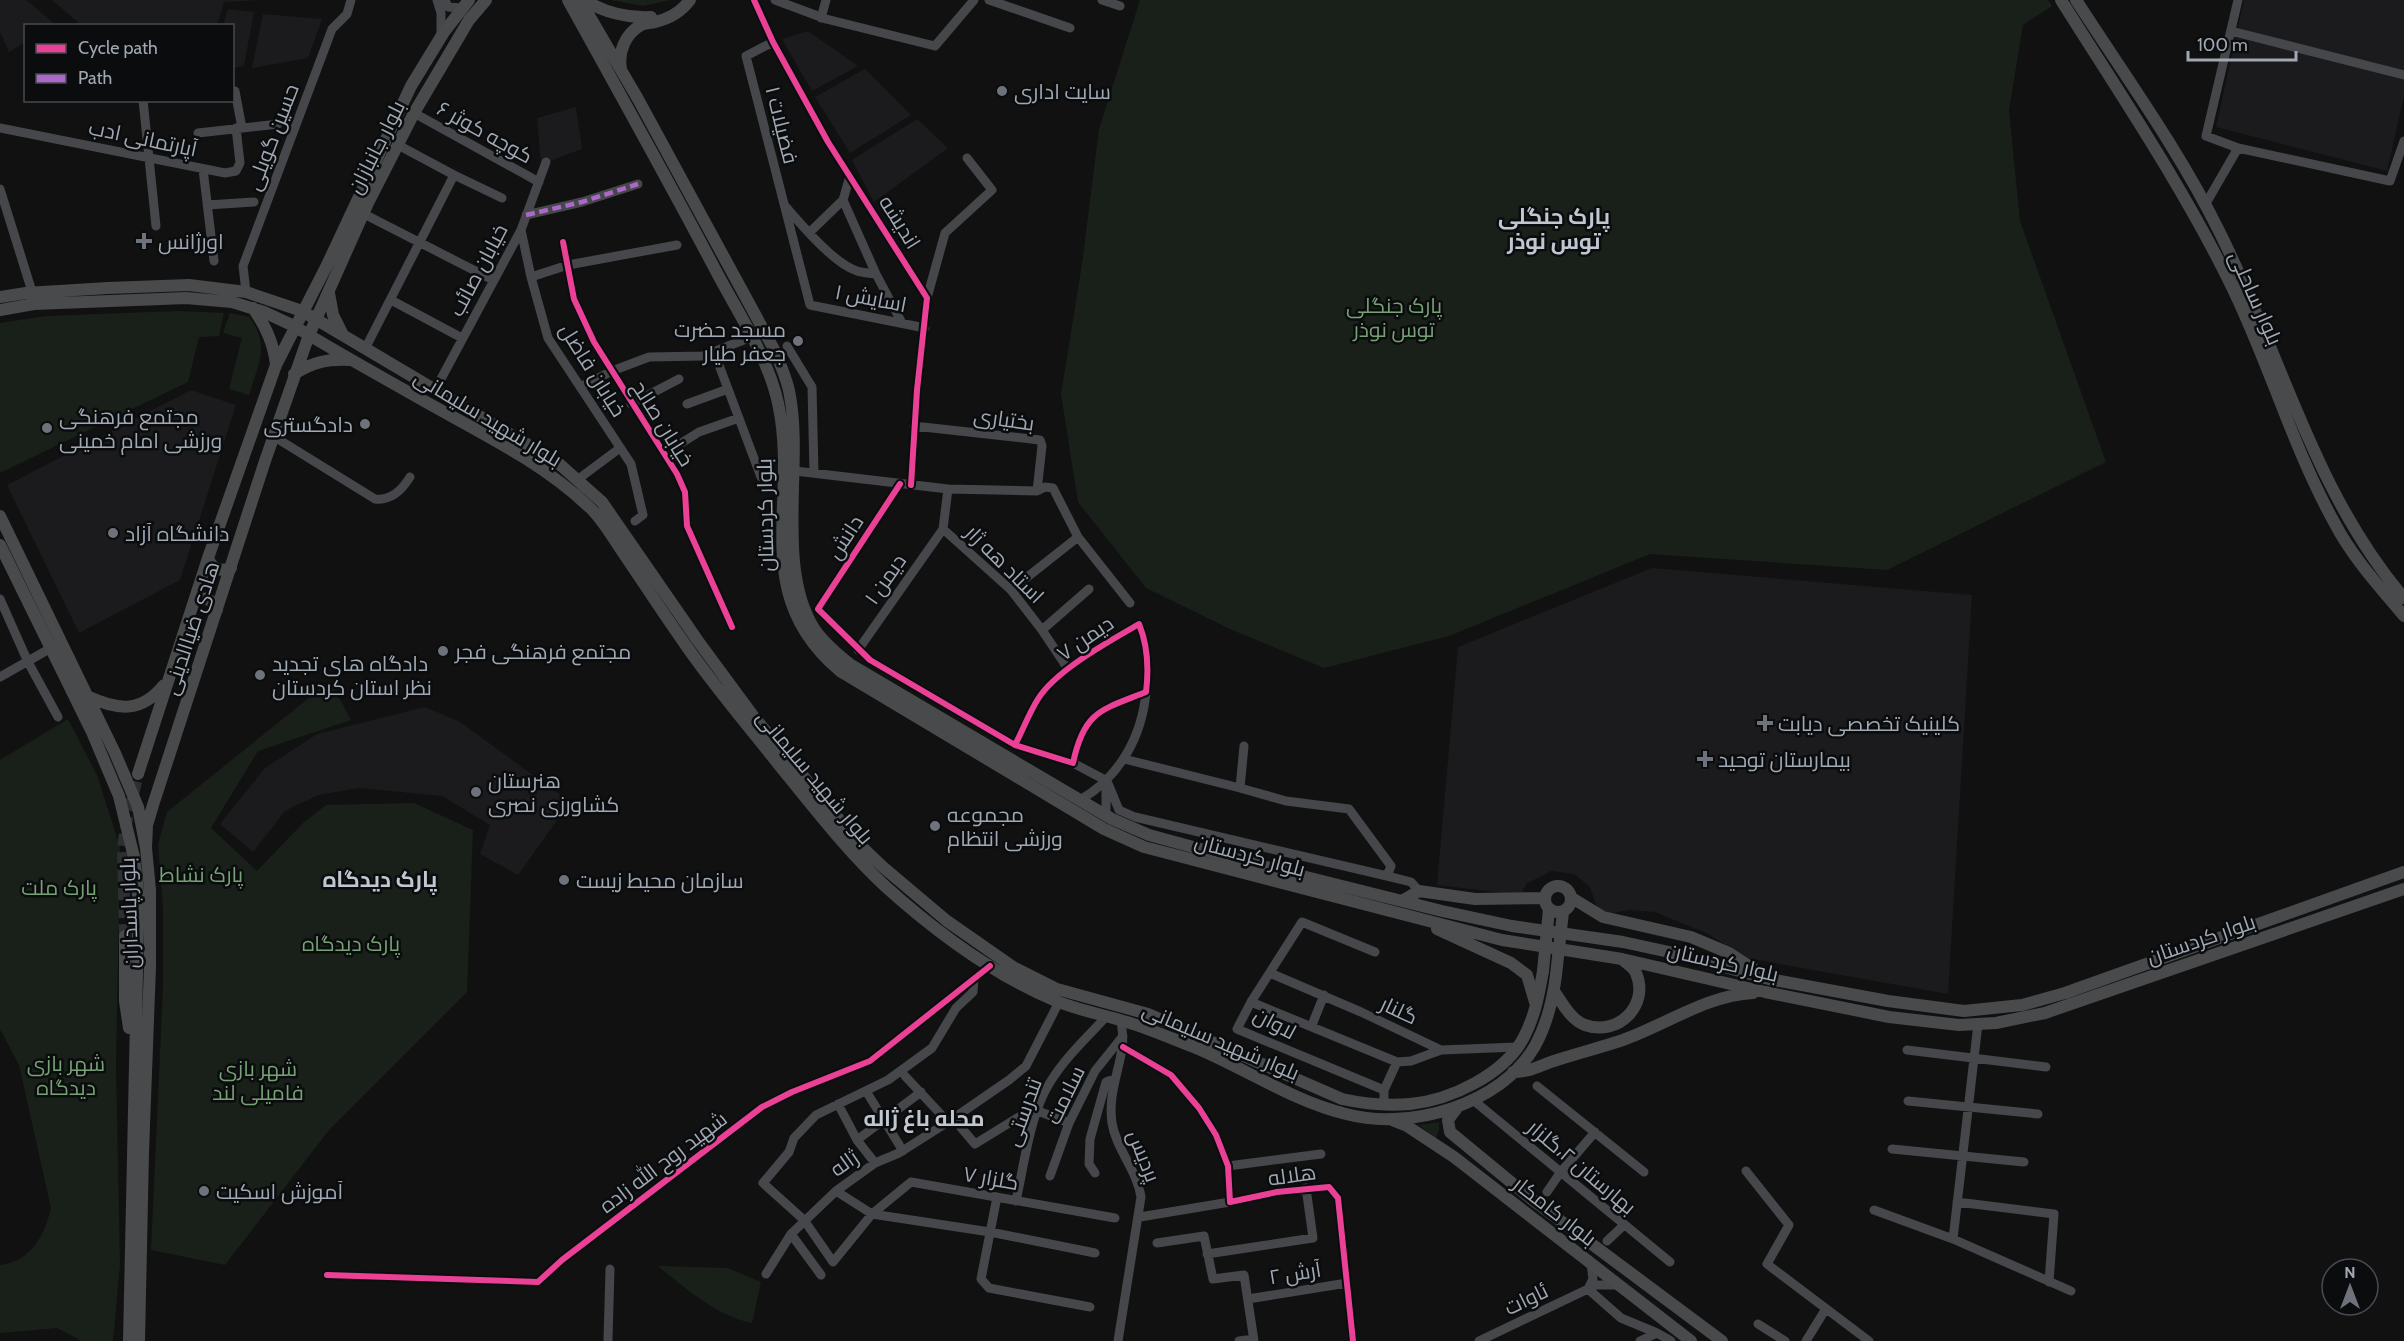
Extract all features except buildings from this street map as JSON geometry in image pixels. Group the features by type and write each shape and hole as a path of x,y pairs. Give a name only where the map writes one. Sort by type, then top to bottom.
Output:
{"main road":[{"name":"بلوار جانبازان","path":"316,320 364,214 414,113 469,20 486,0"},
{"name":"بلوار کردستان","path":"568,0 632,102 776,352 790,396 789,471 783,555 785,584 790,605 804,633 821,655 840,671 1085,819 1144,847 1502,940 1622,959 1765,993 1889,1017 1959,1025 2045,1013 2404,889"},
{"name":"بلوار کردستان","path":"580,0 621,70 632,102 764,364 778,402 784,437 798,583 814,627 832,650 851,665 1106,815 1149,835 1402,901 1512,926 1623,942 1769,979 1888,1001 1964,1011 2022,1005 2065,993 2404,872"},
{"path":"585,0 611,12 639,18 664,14 683,0"},
{"path":"621,70 619,57 632,32 643,24 667,18 678,12 690,0"},
{"name":"بلوار ساحلی","path":"2061,0 2155,147 2212,248 2232,287 2333,522 2351,552 2404,616"},
{"name":"بلوار ساحلی","path":"2076,0 2165,138 2205,205 2244,284 2330,487 2363,545 2404,598"},
{"name":"بلوار جانبازان","path":"302,311 327,265 411,86 441,37 466,4"},
{"name":"بلوار شهید سلیمانی","path":"0,310 34,298 189,285 246,292 302,311 343,334 557,462 602,501 648,580 747,708 855,857 889,889 990,966 1059,1002 1121,1020 1201,1050 1257,1077 1345,1114 1372,1119 1391,1119 1419,1117 1456,1108 1484,1094 1514,1072 1534,1048 1549,1010 1554,991 1563,912"},
{"path":"329,292 333,315 343,334"},
{"name":"بلوار شهید سلیمانی","path":"0,297 186,298 232,302 253,308 294,326 487,435 554,478 591,508 638,564"},
{"path":"253,308 265,325 273,343 276,365"},
{"name":"هادی ضیاالدینی","path":"138,774 260,406 276,365 302,311"},
{"name":"هادی ضیاالدینی","path":"146,848 147,825 153,805 273,436 294,374 316,320"},
{"path":"294,374 310,364 328,359 353,360"},
{"name":"بلوار پاسداران","path":"0,516 89,697 138,807 146,848 150,890 151,947 136,1278 129,1341"},
{"name":"بلوار پاسداران","path":"0,545 104,759 124,813 131,841 138,892 134,1061 136,1278 139,1341"},
{"path":"208,558 211,565 217,569 224,571 231,568"},
{"path":"194,601 201,598 208,599 214,603 217,610"},
{"path":"89,697 105,705 131,706 144,703 155,695 169,679"},
{"name":"بلوار شهید سلیمانی","path":"784,761 883,867 947,921 1012,967 1057,989 1148,1014 1342,1099 1366,1104 1412,1104 1449,1094 1475,1083 1505,1064 1523,1038 1536,1008 1543,971 1547,904"},
{"path":"1547,904 1550,888 1561,886 1568,890 1572,898 1603,917 1691,937 1729,953 1769,979"},
{"path":"1402,901 1419,891 1474,899 1547,904 1556,912 1563,912 1570,906 1572,898"},
{"path":"1417,919 1511,963 1527,975 1532,986 1536,1008"},
{"path":"125,936 125,1001 134,1061"},
{"path":"1554,991 1568,1012 1584,1025 1602,1028 1623,1022 1636,1007 1640,986 1636,971 1622,959"},
{"path":"2159,959 2164,973"},
{"path":"1514,1072 1528,1072 1553,1061 1624,1040 1734,995 1765,993"},
{"path":"1242,1069 1248,1056"},
{"path":"1257,1077 1263,1063"},
{"path":"1441,1147 1438,1143 1439,1135 1446,1131 1450,1132 1448,1120 1456,1108"},
{"name":"بلوار کامکار","path":"1391,1119 1441,1147 1691,1341"},
{"name":"بلوار کامکار","path":"1450,1132 1534,1201 1722,1341"},
{"path":"122,1341 136,1278"},
{"path":"136,1278 145,1341"}],"street":[{"name":"حسین گویلی","path":"246,292 243,266 332,29 347,14 351,0"},
{"path":"436,0 441,14 441,37"},
{"path":"445,0 448,7 466,4"},
{"name":"اندیشه","path":"754,0 773,42 828,142 927,298"},
{"path":"775,0 821,18 935,46 974,0"},
{"path":"821,18 826,0"},
{"path":"989,0 1070,28"},
{"path":"1102,0 1120,6"},
{"path":"2238,0 2206,136 2238,148 2390,181 2404,141"},
{"path":"2231,31 2404,75"},
{"name":"فضیلات ۱","path":"773,42 746,56 810,305"},
{"path":"235,91 239,128"},
{"path":"143,102 156,226"},
{"name":"کوچه کوثر ۶","path":"414,113 539,182"},
{"path":"198,133 278,124"},
{"name":"آپارتمانی ادب","path":"0,128 225,173 236,171 240,163 239,128"},
{"path":"398,145 502,198"},
{"path":"2205,205 2238,148"},
{"path":"911,485 914,426 927,298 945,233 992,190 966,158"},
{"name":"خیابان صائب","path":"435,390 521,230 546,162"},
{"path":"203,169 214,261"},
{"path":"365,349 421,243 453,175"},
{"path":"809,233 843,200 850,176"},
{"path":"526,215 582,202 638,184"},
{"path":"0,189 34,298"},
{"path":"843,200 876,274 902,323"},
{"path":"207,205 254,202"},
{"name":"فضیلات ۱","path":"783,204 809,233 847,266 858,272 876,274"},
{"path":"364,214 494,280"},
{"name":"خیابان فاضل","path":"521,230 548,338 631,464 643,515 635,521"},
{"name":"خیابان صالح","path":"563,242 574,299 594,342 677,474 685,492 687,526 732,627"},
{"path":"531,277 568,265 677,245"},
{"path":"391,300 462,338"},
{"name":"اسایش ۱","path":"810,305 925,328"},
{"path":"580,387 612,371 649,357 703,356 751,337"},
{"path":"787,346 812,387 814,473"},
{"path":"719,365 761,477"},
{"path":"631,404 679,379"},
{"path":"687,404 728,389"},
{"path":"664,454 699,432 739,418"},
{"name":"بختیاری","path":"914,426 1040,440 1042,446 1038,491"},
{"path":"273,436 375,499 385,500 397,493 410,477"},
{"path":"577,480 620,448"},
{"path":"789,471 948,489 1038,491 1045,487 1053,488 1078,537 1130,603"},
{"name":"دانش","path":"858,650 818,609 900,484"},
{"name":"استاد هه ژار","path":"948,489 943,529 1011,590 1068,669"},
{"name":"دیمن ۱","path":"858,650 943,529"},
{"path":"1011,590 1078,537"},
{"path":"1042,630 1089,589"},
{"path":"0,599 28,662 58,717"},
{"name":"دیمن ۷","path":"1015,745 1039,697 1068,669 1139,624 1147,650 1149,675 1146,692"},
{"path":"0,677 51,648"},
{"path":"858,650 870,660 1015,745 1073,763 1107,781 1119,810 1135,817 1411,882 1419,891"},
{"path":"1073,763 1078,738 1094,716 1107,708 1146,692 1144,717 1124,759 1107,781 1080,800"},
{"path":"1240,788 1244,746"},
{"path":"1124,759 1286,801 1349,809 1391,866 1387,876"},
{"path":"1106,815 1107,781"},
{"path":"1251,1002 1302,922 1375,952"},
{"name":"شهید روح الله زاده","path":"327,1275 538,1282 562,1260 762,1107 792,1092 870,1061 990,966"},
{"name":"گلنار","path":"1270,973 1441,1050 1517,1047"},
{"path":"804,1221 763,1183 789,1152 794,1138 816,1115 888,1080 932,1048 956,1008 973,992 974,979"},
{"path":"1312,1025 1324,996"},
{"name":"ژاله","path":"766,1274 791,1234 836,1191 875,1163 903,1151 951,1120 1010,1080 1026,1066 1059,1002"},
{"name":"لاوان","path":"1384,1090 1238,1029 1251,1002 1312,1025 1397,1062"},
{"name":"تندرستی","path":"1016,1200 1032,1128 1048,1085 1071,1055 1106,1017"},
{"name":"پردیس","path":"1119,1341 1125,1290 1140,1217 1141,1197 1137,1178 1121,1149 1112,1125 1110,1105 1123,1047 1121,1020"},
{"path":"1953,1239 1978,1024"},
{"name":"سلامت","path":"1050,1176 1069,1123 1095,1071 1123,1035"},
{"path":"1123,1047 1171,1075 1204,1117 1216,1135 1228,1166 1230,1202"},
{"path":"1384,1105 1384,1090 1397,1062 1411,1061 1441,1050"},
{"path":"1907,1050 2046,1067"},
{"path":"905,1076 976,1144 1022,1115 1038,1111 1069,1123"},
{"path":"1095,1173 1089,1164 1090,1139 1106,1082 1114,1079"},
{"path":"1537,1086 1644,1172"},
{"path":"866,1091 903,1151"},
{"path":"858,1140 925,1096"},
{"name":"بهارستان ۲،گلزار","path":"1473,1100 1670,1262"},
{"path":"1908,1101 2037,1114"},
{"path":"838,1104 858,1140 875,1163"},
{"path":"1546,1192 1595,1132"},
{"path":"1892,1149 2024,1162"},
{"path":"1228,1166 1322,1154"},
{"path":"1746,1171 1789,1225 1767,1264 1869,1341"},
{"name":"گلزار ۷","path":"804,1221 833,1262 872,1214 911,1182 1115,1218"},
{"name":"هلاله","path":"1140,1217 1277,1192 1329,1186 1338,1198 1353,1341"},
{"path":"1207,1254 1314,1238 1306,1188"},
{"path":"836,1191 872,1214 990,1232 1095,1252"},
{"path":"997,1197 981,1279 989,1288 1090,1307"},
{"path":"1957,1202 2054,1214 2049,1282"},
{"path":"1874,1210 1953,1239 2071,1291"},
{"path":"1607,1241 1624,1225"},
{"path":"791,1234 821,1275"},
{"path":"1157,1243 1204,1236 1213,1279 1244,1275 1254,1340 1239,1341"},
{"path":"1588,1288 1593,1279 1592,1264"},
{"path":"608,1340 610,1269"},
{"name":"آرش ۲","path":"1248,1299 1347,1283"},
{"path":"1588,1288 1596,1285 1619,1285"},
{"path":"1588,1288 1621,1318 1671,1341"},
{"name":"ئاوات","path":"1479,1341 1492,1338 1588,1288"},
{"path":"1806,1341 1826,1310"},
{"path":"1758,1324 1785,1341"},
{"path":"1640,1341 1657,1333"}],"shaded area":[{"path":"0,0 26,0 55,24 24,24 24,43 9,52 0,32"},
{"path":"52,0 260,0 224,2 218,24 80,24"},
{"path":"2244,0 2404,0 2404,96 2387,171 2216,127"},
{"path":"228,9 254,12 244,66 234,68 234,24 223,24"},
{"path":"263,14 322,19 308,58 252,68"},
{"path":"808,31 858,66 812,91 782,39"},
{"path":"865,69 911,115 850,153 815,97"},
{"path":"576,107 582,149 541,164 537,118"},
{"path":"917,119 948,148 874,202 852,160"},
{"name":"دانشگاه آزاد","path":"191,390 236,405 180,580 79,633 7,485"},
{"name":"بیمارستان توحید","path":"1652,568 1972,595 1948,994 1746,958 1708,934 1655,912 1629,910 1596,916 1596,904 1590,887 1574,874 1551,871 1526,884 1521,895 1437,885 1458,647"},
{"name":"هنرستان کشاورزی نصری","path":"425,707 460,722 570,802 518,875 480,854 490,825 442,796 359,788 318,795 285,811 253,852 220,824 265,768 317,734"}],"green space":[{"path":"610,0 671,0 643,6"},
{"name":"پارک جنگلی توس نوذر","path":"1140,0 2048,0 2052,6 2023,25 2009,110 2020,221 2106,462 1887,570 1650,554 1449,636 1324,668 1230,629 1146,588 1078,502 1061,394 1082,264 1099,129"},
{"name":"مجتمع فرهنگی ورزشی امام خمینی","path":"179,311 224,313 219,336 199,337 188,382 0,473 0,323 46,316"},
{"path":"230,313 249,317 260,337 261,355 249,395 229,389 242,338 223,333"},
{"name":"پارک دیدگاه","path":"330,681 351,720 258,751 211,828 257,871 303,823 326,805 414,803 473,830 467,992 329,1130 225,1265 151,1250 163,988 163,908 158,844 167,812"},
{"name":"پارک ملت","path":"68,719 97,775 120,847 116,1065 120,1265 113,1341 82,1341 57,1328 0,1333 0,1265 11,1263 28,1253 40,1237 51,1208 19,1065 0,1029 0,760"},
{"path":"1439,1122 1436,1138 1419,1125"},
{"path":"658,1266 728,1268 761,1282 752,1323 714,1308"}],"tunnel":[{"path":"125,936 123,848 127,818 138,774"}],"marked path":[{"path":"526,215 582,202 638,184"}],"cycle path":[{"path":"754,0 773,42 828,142 927,298 917,390 911,485"},
{"path":"563,242 574,299 594,342 677,474 685,492 687,526 732,627"},
{"path":"900,484 818,609 870,660 1015,745 1073,763 1077,746 1089,722 1117,703 1146,692 1147,657 1139,624 1084,657 1057,677 1038,699 1015,745"},
{"path":"327,1275 538,1282 562,1260 762,1107 792,1092 870,1061 990,966"},
{"path":"1123,1047 1171,1075 1199,1108 1216,1135 1228,1166 1230,1202 1277,1192 1329,1187 1338,1198 1353,1341"}],"place":[{"name":"سایت اداری","path":"1002,91"},
{"name":"اورژانس","path":"144,241"},
{"name":"مسجد حضرت جعفر طیار","path":"798,341"},
{"name":"دادگستری","path":"365,424"},
{"name":"مجتمع فرهنگی ورزشی امام خمینی","path":"47,428"},
{"name":"دانشگاه آزاد","path":"113,533"},
{"name":"مجتمع فرهنگی فجر","path":"443,651"},
{"name":"دادگاه های تجدید نظر استان کردستان","path":"260,675"},
{"name":"کلینیک تخصصی دیابت","path":"1765,723"},
{"name":"بیمارستان توحید","path":"1705,759"},
{"name":"هنرستان کشاورزی نصری","path":"476,792"},
{"name":"مجموعه ورزشی انتظام","path":"935,826"},
{"name":"سازمان محیط زیست","path":"564,880"},
{"name":"آموزش اسکیت","path":"204,1191"}],"district":[{"name":"پارک جنگلی توس نوذر","path":"1554,228"},
{"name":"پارک دیدگاه","path":"380,879"},
{"name":"محله باغ ژاله","path":"924,1118"}],"park label":[{"name":"پارک نشاط","path":"201,874"},
{"name":"شهر بازی دیدگاه","path":"66,1075"},
{"name":"شهر بازی فامیلی لند","path":"258,1080"}]}
